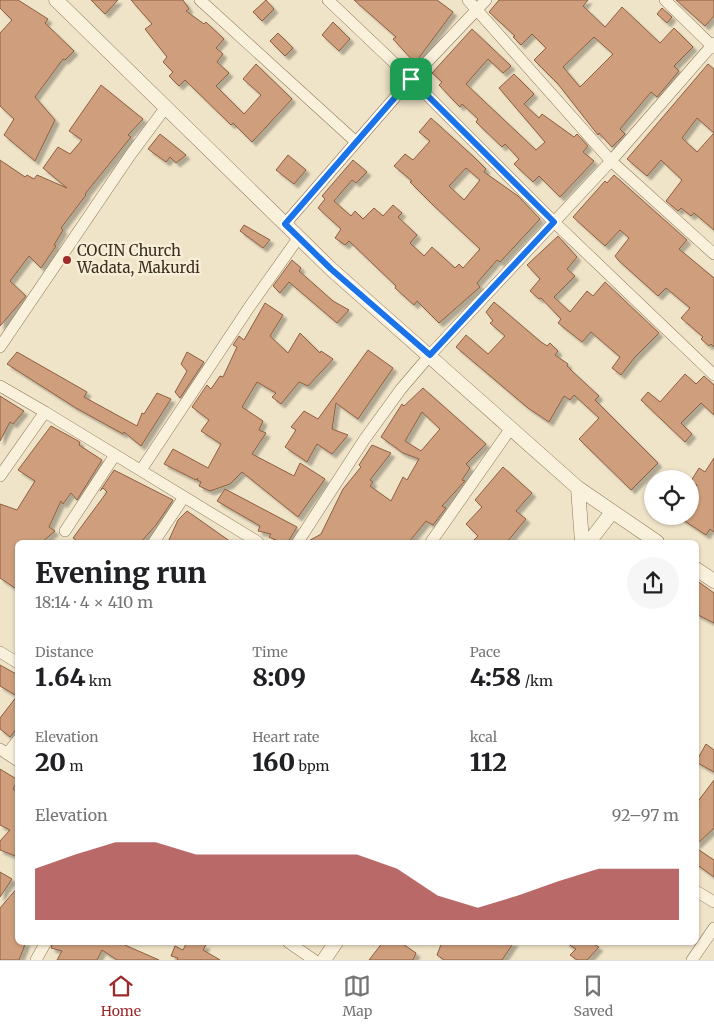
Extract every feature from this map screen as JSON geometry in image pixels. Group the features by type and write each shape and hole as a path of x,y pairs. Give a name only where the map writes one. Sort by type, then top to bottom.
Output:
{"street":[{"path":"56,0 331,269 578,488 654,540"},
{"path":"200,0 356,142"},
{"path":"328,0 411,79 554,222 714,375"},
{"path":"468,0 611,161 714,254"},
{"path":"285,224 411,79 486,0"},
{"path":"299,540 364,440 401,389 430,355 611,161 713,45 665,0"},
{"path":"0,347 131,154 166,107"},
{"path":"140,470 250,306 299,237"},
{"path":"0,386 255,540"},
{"path":"0,476 45,412"},
{"path":"432,540 511,428"},
{"path":"65,531 115,455"},
{"path":"578,488 582,540"},
{"path":"155,540 184,497"},
{"path":"591,540 612,512"},
{"path":"699,571 714,581"},
{"path":"0,652 15,661"},
{"path":"15,742 2,752 15,759"},
{"path":"699,893 714,902"},
{"path":"692,960 714,928"},
{"path":"36,960 44,945"},
{"path":"292,945 314,960"},
{"path":"324,960 334,945"}],"building":[{"path":"0,0 18,0 48,19 45,23 74,51 65,60 63,59 35,97 55,120 35,161 4,135 14,119 0,106 0,33 12,20 0,8"},
{"path":"91,0 118,0 105,14"},
{"path":"131,0 183,0 189,9 186,11 204,24 206,22 224,39 216,48 223,54 217,62 229,73 216,86 244,114 261,95 243,79 256,64 292,99 252,142 233,123 231,125 185,80 179,86 169,76 173,72 163,62 167,57 145,29 152,24"},
{"path":"266,0 274,9 262,21 253,12"},
{"path":"354,0 437,0 453,12 415,63 393,39 396,37"},
{"path":"499,0 588,0 583,6 605,27 622,7 660,43 674,28 693,47 674,66 679,71 657,97 651,92 620,129 625,134 612,147 599,133 598,135 558,84 534,60 546,48 532,34 521,45 513,37 515,36 489,12","holes":["594,37 613,54 580,87 563,67"]},
{"path":"676,0 714,0 714,16 705,26"},
{"path":"662,8 672,17 667,23 657,14"},
{"path":"333,22 350,39 339,51 322,35"},
{"path":"472,29 511,66 503,73 488,59 466,84 536,150 545,142 499,88 514,74 534,94 524,104 539,118 542,114 574,137 577,134 588,146 583,152 594,161 560,197 539,176 533,182 514,164 519,159 505,144 502,147 476,122 478,119 462,104 460,107 439,85 442,82 432,73"},
{"path":"278,33 293,48 285,56 270,41"},
{"path":"708,64 714,69 714,133 714,230 694,213 691,216 681,208 678,211 666,201 682,180 661,160 647,176 627,159","holes":["697,118 714,133 697,152 682,138"]},
{"path":"101,85 143,119 128,135 131,137 85,194 61,228 63,230 54,245 56,246 41,268 29,256 10,281 26,296 0,326 0,160 25,177 27,175 34,179 37,175 67,188 43,168 58,147 70,154 82,140 69,131"},
{"path":"431,118 486,169 484,172 518,196 540,219 500,262 497,260 477,283 480,287 439,323 417,301 414,305 395,288 396,286 349,241 345,245 335,238 341,229 318,208 325,199 322,196 353,160 367,172 356,183 352,180 334,201 351,216 355,211 363,219 374,208 383,216 393,205 402,213 398,217 417,235 410,243 424,256 432,247 455,268 459,264 463,268 480,249 410,182 412,181 394,166 405,154 413,160 430,141 419,132","holes":["466,168 480,180 464,200 449,186"]},
{"path":"160,134 186,155 176,163 170,157 166,162 148,149"},
{"path":"288,155 306,170 294,184 276,170"},
{"path":"614,175 687,240 679,249 714,278 714,347 711,344 709,346 701,339 703,337 681,318 690,308 666,288 658,296 618,260 615,256 629,238 620,230 605,246 573,217 605,181 607,183"},
{"path":"244,225 270,240 263,248 240,231"},
{"path":"558,236 577,257 567,269 575,276 554,297 570,312 587,291 593,296 605,282 659,333 635,357 621,375 612,368 620,357 591,332 582,342 558,323 561,319 541,298 539,299 530,291 540,279 527,265"},
{"path":"292,260 301,268 299,271 333,301 349,310 337,323 289,282 280,293 273,286"},
{"path":"494,302 541,342 547,346 550,343 558,351 555,355 568,364 567,366 599,396 595,400 658,463 651,470 644,470 644,477 631,490 579,439 599,418 574,395 570,400 564,396 549,422 528,408 456,347 466,335 488,354 505,336 490,323 493,321 486,312"},
{"path":"265,303 283,315 270,336 288,353 300,333 320,353 321,351 333,359 308,386 299,382 281,404 272,397 276,393 257,382 242,407 263,421 259,430 266,433 252,454 294,476 300,463 325,479 298,517 242,472 230,484 210,491 199,486 201,482 197,480 198,478 196,480 164,464 173,449 208,468 221,444 201,431 209,420 192,407 207,385 211,389 220,376 223,377 237,347 233,345 239,336 244,340"},
{"path":"368,350 393,368 358,419 336,403 332,429 348,435 332,454 317,444 307,462 285,447 296,430 291,427 304,411 318,419"},
{"path":"17,352 87,392 84,397 137,426 142,413 144,414 157,393 171,399 141,446 124,432 123,434 76,408 7,364"},
{"path":"187,352 204,362 180,398 175,392 187,371 181,364"},
{"path":"685,374 696,384 704,376 714,385 714,415 701,403 681,423 692,434 685,442 641,400 648,392 660,402"},
{"path":"423,388 486,444 466,464 470,468 462,480 465,481 442,506 446,508 433,525 426,521 411,540 310,540 321,534 343,489 361,467 359,465 372,445 391,453 370,480 373,482 370,486 391,501 403,477 407,480 419,459 403,453 381,437 402,404 404,406","holes":["422,412 440,429 421,451 405,441"]},
{"path":"0,396 24,411 13,424 10,422 0,441"},
{"path":"51,426 80,442 79,445 102,460 77,500 71,493 63,504 61,501 49,527 55,531 44,540 15,540 15,588 0,578 0,504 17,510 35,481 18,470"},
{"path":"714,458 714,532 710,529 706,535 691,525 699,525 698,470 699,468 705,472"},
{"path":"503,467 532,493 516,511 526,519 509,540 474,540 478,536 466,524 482,507 475,500"},
{"path":"114,470 173,500 156,525 143,540 76,540 73,538 107,492 103,488 100,491"},
{"path":"225,489 297,527 289,540 276,540 269,537 271,534 258,531 260,526 217,501"},
{"path":"187,511 228,540 169,540 178,520"},
{"path":"699,582 714,593 714,623 699,616"},
{"path":"0,665 15,673 15,695 0,686"},
{"path":"15,699 15,731 10,737 0,729 0,718"},
{"path":"706,744 714,750 714,772 699,764 699,757"},
{"path":"0,769 15,778 13,789 15,790 15,856 0,850 0,841 10,830 0,825"},
{"path":"714,780 714,828 699,842 699,800"},
{"path":"699,850 714,860 714,877 699,866"},
{"path":"0,872 12,879 0,897"},
{"path":"15,890 15,945 25,945 19,960 0,960 0,908"},
{"path":"52,945 125,945 159,960 117,960 102,950 97,960 57,960 62,951 51,948"},
{"path":"186,945 206,945 203,950 220,960 177,960 178,958 171,956 175,946 183,950"},
{"path":"381,945 404,945 416,953 413,960 369,960"},
{"path":"441,945 512,945 502,960 444,960 437,955"},
{"path":"570,945 595,945 599,947 587,960 577,960 570,955 576,949"}],"place":[{"name":"COCIN Church Wadata, Makurdi","path":"67,260"}],"route":[{"path":"411,79 554,222 430,355 331,269 285,224 411,79"}]}
